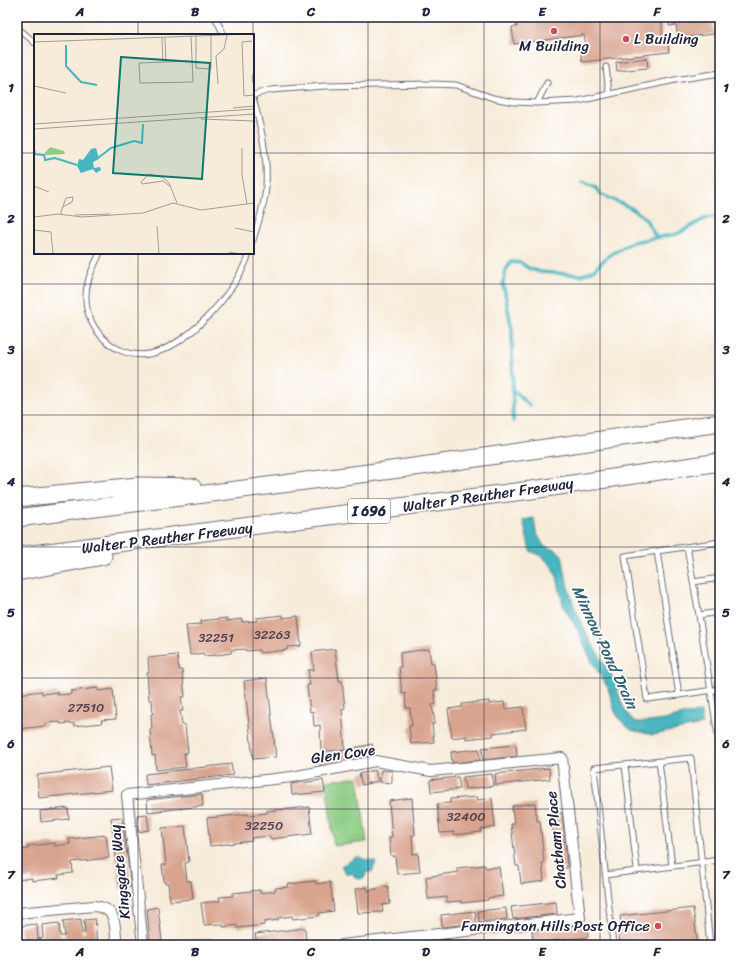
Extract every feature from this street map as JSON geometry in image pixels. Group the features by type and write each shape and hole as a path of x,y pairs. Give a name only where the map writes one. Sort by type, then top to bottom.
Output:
{"highway":[{"path":"17,518 250,489 720,423"},
{"name":"Walter P Reuther Freeway","path":"17,556 539,489 720,462"},
{"path":"17,498 138,486 250,489"},
{"path":"17,572 274,524"}],"street":[{"name":"Glen Cove","path":"127,795 292,777 375,761 431,771 562,758"},
{"name":"Chatham Place","path":"384,943 580,918 562,758"},
{"name":"Kingsgate Way","path":"127,795 143,945"},
{"path":"17,913 94,906 105,907 114,918 117,945"},
{"path":"342,945 384,943"}],"lane":[{"path":"215,17 224,34"},
{"path":"17,27 34,42"},
{"path":"606,67 609,93"},
{"path":"254,94 271,90 325,86 432,84 456,85 493,98 514,102 537,103 578,101 609,93 720,73"},
{"path":"537,103 547,83"},
{"path":"254,102 261,128 266,165 266,187 263,208 254,237"},
{"path":"100,254 88,278 86,299 88,314 98,334 109,344 134,354 147,354 160,351 182,340 200,325 217,307 232,285 248,254"},
{"path":"720,542 625,556 647,699 720,690"},
{"path":"687,547 720,749"},
{"path":"657,551 679,695"},
{"path":"693,582 720,578"},
{"path":"699,615 720,612"},
{"path":"613,945 594,768 691,758 710,945"},
{"path":"659,761 672,866"},
{"path":"624,765 637,870"},
{"path":"605,874 720,860"}],"green space":[{"path":"358,777 367,842 334,846 326,781"}],"water":[{"path":"534,518 536,532 544,546 556,550 562,555 568,587 574,606 590,641 615,681 622,704 630,718 635,722 648,722 664,720 686,714 701,713 702,725 653,735 631,730 621,721 615,712 608,688 591,660 580,635 563,605 557,577 552,567 542,556 530,551 523,520"},
{"path":"357,857 376,862 372,872 366,872 365,877 360,879 355,878 353,873 347,875 341,866"}],"building":[{"name":"L Building","path":"516,17 662,17 662,37 667,36 669,52 582,62 580,46 586,45 584,35 514,44 512,27 517,27"},
{"path":"669,17 720,17 720,20 713,21 714,34 678,38 676,25 669,26"},
{"path":"647,58 648,68 617,71 616,62"},
{"path":"283,615 283,618 298,616 301,646 287,647 287,650 260,653 259,650 246,651 245,649 231,650 231,653 217,655 204,656 203,653 190,655 186,625 201,624 200,621 227,618 227,621 242,619 242,622 257,621 256,618"},
{"path":"335,649 339,681 342,681 345,708 342,709 345,749 321,752 320,725 314,726 313,711 310,712 307,685 310,685 308,670 314,670 312,652"},
{"path":"429,649 431,663 434,663 437,690 434,690 436,704 432,705 435,723 432,724 434,742 411,744 409,726 412,726 410,708 406,708 405,693 402,694 399,667 401,667 400,653"},
{"path":"177,655 179,670 182,670 185,697 181,697 183,711 180,711 182,725 185,725 188,752 184,753 186,767 156,770 155,755 152,756 150,729 152,729 151,714 153,714 152,700 149,700 147,673 149,673 148,658"},
{"path":"267,678 276,757 253,759 244,681"},
{"path":"98,688 98,691 113,689 116,719 101,720 102,723 74,726 74,723 45,723 46,726 18,729 17,694 42,691 42,694 57,692 57,695 71,694 71,691"},
{"path":"489,701 489,704 504,702 505,709 523,707 526,729 493,733 493,736 466,739 466,736 452,738 448,709 462,707 462,704"},
{"path":"372,744 374,755 321,767 318,756"},
{"path":"516,745 517,756 483,760 482,748"},
{"path":"479,749 480,760 452,763 451,752"},
{"path":"231,764 233,775 146,785 145,774"},
{"path":"109,767 112,790 39,798 37,775"},
{"path":"549,768 550,779 496,785 495,774"},
{"path":"375,770 378,781 362,785 359,774"},
{"path":"381,770 392,771 392,783 380,782"},
{"path":"492,774 493,786 465,789 463,777"},
{"path":"458,777 460,789 431,792 430,780"},
{"path":"323,780 325,792 292,795 291,784"},
{"path":"202,794 203,806 148,812 147,800"},
{"path":"477,797 478,800 492,798 495,827 481,829 481,832 454,835 454,832 440,833 437,804 450,803 450,799"},
{"path":"412,798 415,835 412,835 413,854 418,853 420,872 397,874 395,856 391,856 389,838 392,837 389,801"},
{"path":"535,803 537,821 540,821 544,881 521,884 519,866 516,866 511,824 514,824 512,806"},
{"path":"309,807 312,834 270,839 270,836 251,838 252,841 210,846 207,818 249,814 249,816 267,813 267,811"},
{"path":"68,808 69,819 41,822 40,811"},
{"path":"562,813 565,839 554,840 551,814"},
{"path":"147,814 149,830 138,832 137,815"},
{"path":"122,817 131,887 120,889 111,818"},
{"path":"185,826 189,862 185,863 187,881 191,881 193,899 170,901 168,883 164,883 162,865 166,865 162,828"},
{"path":"106,835 109,858 72,862 73,873 58,875 59,878 32,881 32,878 17,880 17,850 28,849 28,846 55,843 55,846 70,844 69,839"},
{"path":"565,841 567,868 557,869 554,843"},
{"path":"485,865 485,868 499,867 503,896 488,898 488,900 462,903 461,901 447,902 446,897 428,899 426,877 458,872 457,868"},
{"path":"316,881 316,884 330,882 334,911 319,913 319,916 293,919 292,916 278,918 278,920 264,922 264,925 237,928 237,925 223,927 222,924 204,925 201,903 220,901 219,897 233,896 233,893 260,890 260,893 275,891 275,888 289,887 288,884"},
{"path":"388,886 390,904 382,905 383,912 358,913 355,889 367,887 368,891"},
{"path":"556,902 557,914 513,919 511,907"},
{"path":"158,907 162,941 150,942 147,909"},
{"path":"506,908 507,919 479,922 478,911"},
{"name":"Farmington Hills Post Office","path":"693,908 698,945 620,945 618,927 622,926 620,916"},
{"path":"475,911 476,923 442,927 441,915"},
{"path":"81,919 82,933 85,933 84,920 95,919 97,945 17,945 17,942 22,941 20,926 37,924 38,939 43,938 42,925 59,923 60,936 65,936 63,921"},
{"path":"587,924 588,937 533,943 532,930"},
{"path":"305,928 306,941 257,945 255,934"},
{"path":"212,939 213,945 169,945 169,944"},
{"path":"450,939 451,945 407,945 407,944"},
{"path":"573,940 574,945 546,945 546,943"},
{"path":"501,942 501,945 488,945 488,944"}],"waterway":[{"path":"583,182 596,188 600,194 631,208 645,218 656,237"},
{"name":"Minnow Pond Drain","path":"513,421 512,330 503,283 506,270 511,262 521,263 528,268 540,272 582,275 594,270 608,256 632,242 677,234 706,218 720,216"},
{"path":"514,391 530,406"}],"place":[{"name":"M Building","path":"554,31"},
{"name":"L Building","path":"626,39"},
{"name":"Farmington Hills Post Office","path":"658,926"}]}
